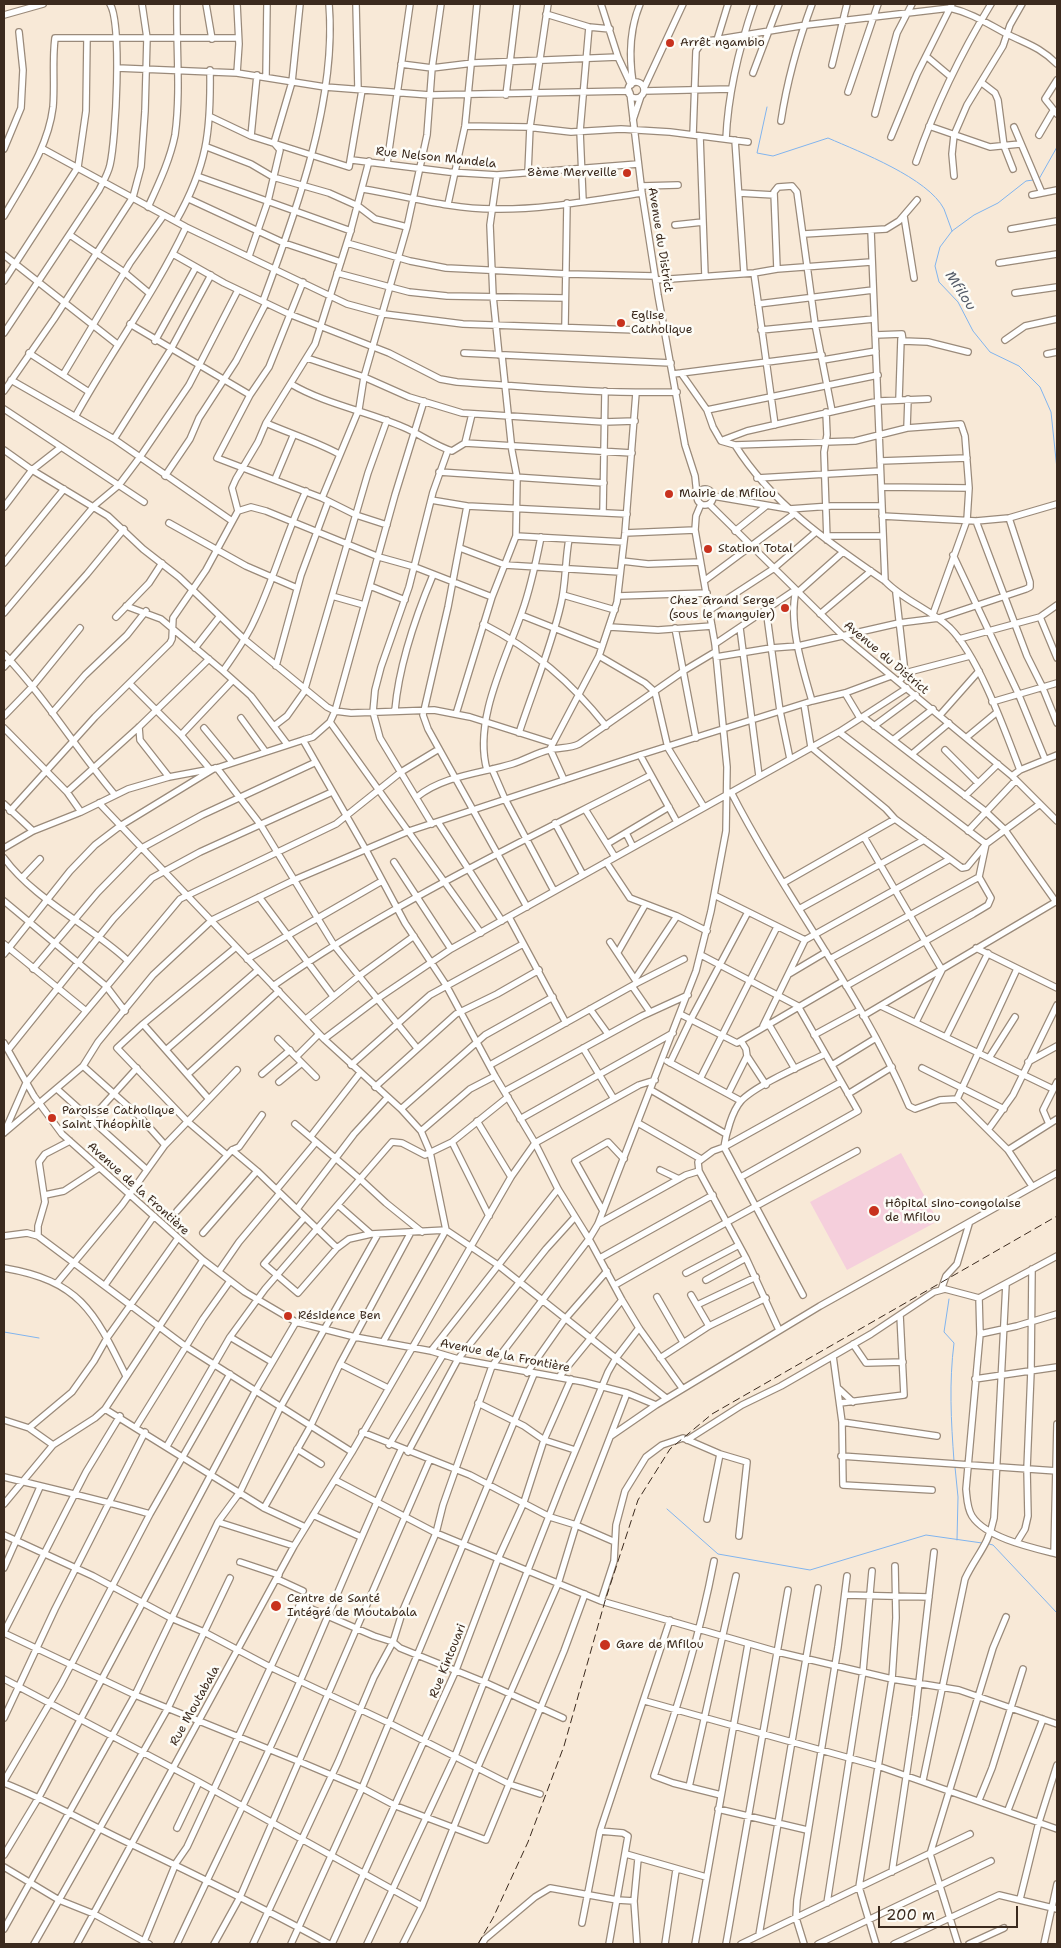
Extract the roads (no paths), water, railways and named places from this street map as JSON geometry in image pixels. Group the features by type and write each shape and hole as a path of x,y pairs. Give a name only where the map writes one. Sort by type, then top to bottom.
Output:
{"street":[{"path":"19,4 20,11"},
{"path":"4,15 43,4"},
{"path":"4,333 70,235 104,181 110,167 114,137 117,68 113,14 110,4"},
{"path":"4,391 133,197 141,167 146,70 147,38 142,4"},
{"path":"148,207 163,173 174,135 178,103 176,69 177,4"},
{"path":"206,4 212,39"},
{"path":"237,4 237,73"},
{"path":"266,76 267,4"},
{"path":"274,143 292,82 300,4"},
{"path":"165,476 190,439 199,418 224,381 264,302 310,156 325,87 329,4"},
{"path":"352,160 360,89 356,4"},
{"path":"387,164 410,4"},
{"path":"322,498 359,409 364,377 384,314 389,286 407,227 426,134 432,68 441,4"},
{"path":"448,204 465,126 473,63 477,4"},
{"path":"506,95 517,4"},
{"path":"528,172 530,127 548,4"},
{"path":"601,4 618,57 636,97 643,92 731,89"},
{"path":"605,14 608,4"},
{"name":"Avenue du District","path":"640,4 636,15 632,43 631,87 633,130 641,189 685,445 695,476 697,494"},
{"name":"Avenue du District","path":"633,122 643,92 683,4"},
{"path":"717,40 728,4"},
{"path":"726,139 731,89 754,4"},
{"path":"753,73 767,31 780,4"},
{"path":"781,121 788,81 803,26 812,4"},
{"path":"832,65 841,22 847,4"},
{"path":"848,92 878,4"},
{"path":"875,114 897,33 912,4"},
{"path":"916,162 929,126 951,78 991,4"},
{"path":"954,176 952,154 954,135 967,105 1004,46 1010,25 1022,4"},
{"path":"891,136 926,56 951,6"},
{"path":"705,276 696,90 697,46 702,42 767,31 951,6 1035,46 1057,64"},
{"path":"546,14 589,27 610,29"},
{"path":"583,201 580,131 589,27"},
{"path":"4,149 21,108 23,70 19,32"},
{"path":"4,216 43,149 52,108 55,38 238,38"},
{"path":"4,281 78,167 86,111 87,38"},
{"path":"926,56 951,78"},
{"path":"401,64 432,68 473,63 510,63 618,57"},
{"path":"631,87 644,77 656,63"},
{"path":"117,68 210,70 266,76 325,87 430,96 582,93 631,87 640,83 643,92"},
{"path":"176,221 189,198 207,147 211,117 210,70"},
{"path":"251,136 257,75"},
{"path":"1039,135 1055,112 1044,99 1057,80"},
{"path":"982,82 995,93 998,100 1004,146 1013,169"},
{"path":"211,117 251,136 310,156"},
{"path":"465,126 530,127 580,131 633,130 697,135 748,142"},
{"path":"929,126 990,147 1020,144"},
{"path":"1014,127 1042,193"},
{"path":"735,140 744,274"},
{"path":"249,256 268,200 280,150 274,143"},
{"path":"207,147 251,164 273,178 329,193 358,206 375,219 407,227"},
{"path":"43,149 186,227 275,268 329,296 384,314 497,326 666,331"},
{"name":"Rue Nelson Mandela","path":"310,156 349,167 352,160 497,175 638,164"},
{"path":"238,511 232,488 266,423 315,344 351,231 369,161"},
{"path":"456,714 492,597 516,536 517,477 493,296 490,226 494,209 497,175"},
{"path":"197,176 351,231"},
{"path":"362,189 448,204 494,209 583,201 641,189 678,185"},
{"path":"778,269 775,189 792,186 795,188 804,234 815,324 827,384 829,412 824,452 827,538"},
{"path":"1032,195 1057,190"},
{"path":"740,193 774,195"},
{"path":"189,198 284,243 340,262"},
{"path":"804,234 886,229 904,216 917,200"},
{"path":"565,327 567,203"},
{"path":"62,375 124,272 164,214"},
{"path":"904,216 914,278"},
{"path":"1011,229 1057,221"},
{"path":"675,226 703,222"},
{"path":"76,418 117,344 173,254 186,227"},
{"path":"871,231 885,581"},
{"path":"70,235 124,272 149,293"},
{"path":"347,243 398,258 446,268 656,278 744,274 808,266 871,262"},
{"path":"173,254 238,290 289,314 404,360 440,378 505,385 636,394 677,392"},
{"path":"999,263 1057,254"},
{"path":"4,255 93,323 117,344"},
{"path":"155,341 196,267"},
{"path":"337,273 408,292 447,296 565,298"},
{"path":"754,273 765,362 776,425"},
{"path":"114,439 171,349 211,275"},
{"path":"303,282 269,367 250,395 216,455 220,461 275,479 322,498 356,515 387,525"},
{"path":"1015,294 1057,287"},
{"path":"4,613 94,506 120,485 189,385 238,290"},
{"path":"758,304 873,290"},
{"path":"762,330 874,319"},
{"path":"1006,340 1025,326 1057,319"},
{"path":"130,324 155,341 250,395"},
{"path":"875,335 902,334"},
{"path":"902,334 903,341 928,342 968,352"},
{"path":"899,399 902,334"},
{"path":"673,374 765,362 876,351"},
{"path":"1046,354 1057,352"},
{"path":"30,353 89,392"},
{"path":"464,353 671,363"},
{"path":"307,358 364,377 388,389 424,402 472,414 604,422 635,421"},
{"path":"681,373 707,410 713,427 721,441 735,445 855,441 879,437 908,428 961,424 967,458 969,488 967,520 933,614"},
{"path":"707,410 770,395 878,375"},
{"path":"11,380 114,439 232,521"},
{"path":"291,384 324,400 359,409 387,420 448,450 454,451 465,443 632,454"},
{"path":"603,512 604,392"},
{"path":"564,780 550,749 599,656 615,610 627,514 636,394"},
{"path":"908,399 908,428"},
{"path":"721,441 747,431 879,401 928,399"},
{"path":"4,848 33,831 81,812 115,795 169,777 214,768 313,737 330,722 335,711 364,604 424,402"},
{"path":"4,409 144,502"},
{"path":"465,443 472,414"},
{"path":"274,726 287,716 304,692 368,474 387,420"},
{"path":"266,423 294,436 316,442 339,454"},
{"path":"275,479 286,458 294,436"},
{"path":"735,445 757,478 794,514 843,552 885,581 896,593 933,614 959,639 979,672 1020,770"},
{"path":"4,507 32,470 60,448"},
{"path":"4,450 32,470 94,506 124,529 138,544 162,563 244,639 304,689 335,711 423,710 456,714 552,743"},
{"path":"448,450 431,500 416,567 381,667 375,690 373,712 380,738 417,797 470,869 502,921"},
{"path":"880,460 967,458"},
{"path":"757,478 880,471"},
{"path":"439,472 604,483"},
{"name":"Avenue du District","path":"695,476 710,490"},
{"path":"882,487 969,488"},
{"path":"4,563 64,489"},
{"path":"702,489 710,490 713,496 709,504 701,504 697,500 697,494 702,489"},
{"path":"223,671 253,623 272,579 292,521 306,491"},
{"path":"713,496 789,509 827,506 882,506"},
{"path":"431,500 467,506 627,514"},
{"path":"276,666 297,588 328,502"},
{"path":"253,1944 332,1775 360,1709 393,1642 403,1610 436,1533 478,1403 492,1366 589,1239 598,1224 702,955 726,831 730,793 715,644 695,530 696,516 701,504"},
{"name":"Avenue du District","path":"709,504 750,547 842,635 967,737 1014,778 1057,821"},
{"path":"882,516 976,521 1009,518 1057,504"},
{"path":"467,506 460,548 423,710 424,722 528,907"},
{"path":"735,531 766,506"},
{"path":"10,811 72,741 170,643 172,639 171,628 173,618 192,591 238,511 251,507 292,521 379,557 416,567 492,597"},
{"path":"704,581 794,514"},
{"path":"417,797 424,791 456,779 490,770 550,749 572,747 606,726 684,670 716,654 798,646 899,623 938,618 1026,589 1030,584 1009,518"},
{"path":"976,521 1027,656 1057,723"},
{"path":"169,523 272,579 297,588"},
{"path":"4,667 87,574 124,529"},
{"path":"625,533 695,530"},
{"path":"710,610 773,569 816,532"},
{"path":"516,536 624,542"},
{"path":"827,538 883,536"},
{"path":"541,537 521,615 511,638 493,692 483,749 490,770 554,891"},
{"path":"519,733 544,662 563,595 566,582 564,569 569,539"},
{"path":"460,548 505,565 620,572"},
{"path":"715,644 796,591 843,552"},
{"path":"954,555 988,632 1018,693 1045,759"},
{"path":"622,560 648,564 700,562"},
{"path":"116,617 149,582 162,563"},
{"path":"820,614 871,572"},
{"path":"395,710 402,668 422,602 433,575"},
{"path":"370,586 405,600"},
{"path":"796,591 794,605 798,646 812,701"},
{"path":"618,596 707,593"},
{"path":"896,593 905,673 899,682"},
{"path":"563,595 615,610"},
{"path":"332,596 364,604"},
{"path":"959,639 1040,617 1057,605"},
{"path":"126,606 161,619 209,659 251,696 287,744"},
{"path":"766,610 780,711 790,759"},
{"path":"52,713 146,612"},
{"path":"521,615 602,647"},
{"path":"195,648 220,616"},
{"path":"1040,617 1057,658"},
{"path":"483,624 511,638 544,662 580,694 606,726"},
{"path":"610,627 658,630 712,626"},
{"path":"4,716 32,686 80,628"},
{"path":"675,628 696,738"},
{"path":"740,628 759,776"},
{"path":"4,654 32,686 93,769 115,795"},
{"path":"599,656 645,682 655,692 668,748 704,807"},
{"path":"905,673 970,656"},
{"path":"66,792 139,727 209,659"},
{"path":"940,715 979,672"},
{"path":"4,1133 83,1066 95,1046 153,975 212,920 294,880 409,831 640,755 668,748 812,701 845,693 890,676"},
{"path":"181,735 233,680"},
{"path":"992,702 1057,683"},
{"path":"130,684 242,797 334,945 417,1048"},
{"path":"324,1039 377,999 451,949 839,732 907,688"},
{"path":"814,1035 861,1013 881,1006 1056,901 1005,830 985,811 912,754 861,718 845,693"},
{"path":"874,726 916,696"},
{"path":"804,704 811,748 886,809 895,819 964,868 986,844 1040,804"},
{"path":"893,740 933,710"},
{"path":"967,737 996,713"},
{"path":"241,718 265,751"},
{"path":"330,722 481,933"},
{"path":"912,754 949,723"},
{"path":"139,727 140,740 169,777"},
{"path":"4,728 46,770 81,812"},
{"path":"204,728 232,762"},
{"path":"839,732 986,844"},
{"path":"302,740 366,850 397,908 446,985 495,1076 535,1142 558,1189 607,1270 638,1328 682,1388"},
{"path":"4,1133 26,1082 170,908 185,895 346,817 359,804 402,772 439,749"},
{"path":"945,750 978,783"},
{"path":"968,832 1020,770 1057,754"},
{"path":"640,755 677,822"},
{"path":"33,969 74,920 140,849 202,815 314,763"},
{"path":"965,796 998,764"},
{"path":"4,954 10,949 83,856 120,826 214,768"},
{"path":"273,986 334,945 416,897 497,853 651,775"},
{"path":"8,1050 80,963 99,936 152,878 162,871 260,824 332,792"},
{"path":"730,793 764,853 826,952 876,1038 912,1108 921,1107 940,1100 957,1099 1008,1150 1032,1186"},
{"path":"99,803 140,849 212,920 235,948 324,1039 401,1109 421,1131 430,1152 446,1230 383,1342"},
{"path":"4,804 33,831"},
{"path":"607,844 669,807"},
{"path":"585,809 615,857"},
{"path":"783,883 895,819"},
{"path":"555,823 583,875"},
{"path":"626,833 633,847"},
{"path":"864,837 942,970"},
{"path":"799,909 924,840"},
{"path":"680,1014 721,1036 736,1042 741,1041 798,1006 926,940 990,902 991,898 979,877 986,844"},
{"path":"4,858 17,875 74,920 99,936 127,960"},
{"path":"766,1025 805,940 950,858"},
{"path":"22,878 40,859"},
{"path":"394,862 451,949"},
{"path":"606,862 630,898 645,906 677,916 707,931"},
{"path":"830,959 979,877"},
{"path":"247,959 382,881"},
{"path":"714,895 805,940"},
{"path":"259,897 286,936 333,996"},
{"path":"4,901 56,942 106,986 125,1011"},
{"path":"618,952 645,906"},
{"path":"670,1063 691,1019 748,912"},
{"path":"634,982 677,916"},
{"path":"509,918 539,970 566,1023"},
{"path":"700,1079 777,927"},
{"path":"306,1019 359,976 414,936"},
{"path":"610,942 618,952 650,1012"},
{"path":"4,944 86,1011"},
{"path":"351,1065 430,995 523,944"},
{"path":"227,1155 187,1121 118,1048 143,1024 235,948"},
{"path":"976,948 1057,988"},
{"path":"789,974 826,952"},
{"path":"946,1037 988,954"},
{"path":"702,955 798,1006 858,1111 741,1177"},
{"path":"490,1065 566,1023 634,982 684,959"},
{"path":"957,1099 964,1087 977,1052 1018,969"},
{"path":"167,1049 258,970"},
{"path":"375,1087 460,1012 539,970"},
{"path":"916,1022 942,970"},
{"path":"188,1074 279,991"},
{"path":"505,1091 608,1034 688,995"},
{"path":"401,1109 439,1073 485,1035 553,997"},
{"path":"988,1130 1004,1109 1057,1005"},
{"path":"881,1006 1053,1089"},
{"path":"590,1009 608,1034"},
{"path":"989,1058 1015,1016"},
{"path":"143,1024 167,1049 208,1098"},
{"path":"766,1025 795,1069"},
{"path":"520,1119 673,1033"},
{"path":"296,1057 320,1034"},
{"path":"832,1065 876,1038"},
{"path":"278,1039 316,1077"},
{"path":"741,1041 746,1049 747,1056 766,1085"},
{"name":"Avenue de la Frontière","path":"4,1043 39,1104 70,1141 203,1260 258,1301 296,1322 325,1330 431,1351 492,1366 570,1379 627,1393 656,1405"},
{"path":"1028,1062 1057,1046"},
{"path":"583,1048 614,1099"},
{"path":"262,1074 290,1050"},
{"path":"803,1295 724,1147 726,1134 741,1101 766,1085 825,1054"},
{"path":"728,1094 747,1056"},
{"path":"663,1059 741,1101"},
{"path":"279,1082 302,1063"},
{"path":"83,1066 165,1144"},
{"path":"848,1094 892,1067"},
{"path":"92,1118 137,1068"},
{"path":"922,1068 964,1087 1004,1109"},
{"path":"57,1283 129,1195 165,1144 208,1098 238,1070"},
{"path":"311,1136 360,1073"},
{"path":"421,1131 470,1089 495,1076"},
{"path":"535,1142 639,1085 655,1080"},
{"path":"780,1330 756,1277 698,1166 701,1159 713,1151 724,1147 841,1082"},
{"path":"1049,1124 1043,1110 1057,1082"},
{"path":"57,1089 92,1118 146,1169"},
{"path":"651,1090 726,1134"},
{"path":"297,1209 354,1134 387,1098"},
{"path":"167,1446 230,1337 277,1276 392,1142 402,1143 422,1155 430,1152 452,1142 508,1098"},
{"path":"177,1211 227,1155 239,1146 262,1115"},
{"path":"1008,1150 1057,1119"},
{"path":"477,1121 511,1176"},
{"path":"638,1122 701,1159"},
{"path":"295,1124 360,1179 386,1204 422,1232"},
{"path":"38,1236 38,1226 45,1202 40,1158 70,1141"},
{"path":"219,1271 316,1142"},
{"path":"452,1142 489,1216"},
{"name":"Rue Moutabala","path":"77,1944 294,1546 413,1348 511,1176 535,1142"},
{"path":"603,1211 575,1161 608,1142 624,1158"},
{"path":"232,1150 257,1171 337,1248"},
{"path":"615,1285 727,1221 756,1208 857,1151"},
{"path":"44,1194 64,1191 99,1168"},
{"path":"660,1170 679,1178"},
{"path":"203,1233 257,1171"},
{"path":"598,1224 679,1178 699,1171"},
{"path":"611,1436 666,1398 780,1330 1057,1173"},
{"path":"431,1351 558,1189"},
{"path":"600,1258 712,1195"},
{"path":"338,1205 374,1234"},
{"path":"105,1285 154,1216"},
{"path":"305,1217 265,1263 277,1276 299,1294 337,1248 349,1239 374,1234 446,1230 498,1265 666,1398"},
{"path":"177,1944 243,1807 300,1681 361,1537 405,1451 458,1359 575,1217"},
{"path":"687,1440 742,1405 833,1356 941,1290 946,1276 957,1264 969,1224"},
{"path":"264,1508 310,1427 340,1364 411,1232"},
{"path":"4,1236 28,1234 38,1236 74,1261 185,1346 352,1452"},
{"path":"4,1929 135,1695 218,1522 240,1492 280,1408 325,1330 374,1234"},
{"path":"29,1428 72,1392 94,1361 107,1338 178,1238"},
{"path":"686,1273 739,1244"},
{"path":"941,1290 979,1298 1057,1256"},
{"path":"706,1280 746,1258"},
{"path":"4,1504 52,1445 98,1416 105,1408 203,1260"},
{"path":"4,1268 37,1275 57,1283 83,1302 107,1338 126,1376"},
{"path":"291,1944 362,1788 462,1543 489,1485 531,1373 565,1319 607,1270"},
{"path":"1017,1542 1025,1529 1028,1516 1027,1469 1031,1370 1032,1270"},
{"path":"697,1306 756,1277"},
{"path":"136,1427 185,1346 230,1281"},
{"path":"924,1780 965,1579 982,1552 991,1532 998,1468 1006,1284"},
{"path":"691,1295 709,1326"},
{"path":"657,1297 683,1342"},
{"path":"660,1358 709,1326 766,1298"},
{"path":"979,1298 980,1334 966,1489 970,1511 978,1523 991,1532 1017,1542 1056,1553 1057,1424"},
{"path":"559,1377 622,1300"},
{"path":"980,1334 1004,1330 1057,1314"},
{"path":"840,1403 904,1395 900,1316"},
{"path":"4,1855 39,1797 256,1390 296,1322"},
{"path":"367,1944 455,1756 529,1572 575,1450 602,1387 616,1358 638,1328"},
{"path":"230,1337 272,1362"},
{"path":"853,1344 866,1362 903,1362"},
{"path":"389,1445 443,1355"},
{"path":"833,1356 842,1422 843,1486 932,1490"},
{"path":"340,1364 388,1388"},
{"path":"975,1379 1057,1366"},
{"path":"230,1374 150,1514 50,1704 4,1782 39,1797 131,1844 176,1864 330,1944"},
{"name":"Rue Kintouari","path":"330,1944 425,1743 456,1670 498,1559 524,1502 544,1440 570,1379"},
{"path":"839,1389 853,1402"},
{"path":"402,1944 422,1906 477,1769 558,1584 576,1525 627,1393"},
{"path":"478,1403 514,1421 544,1440 575,1450"},
{"path":"105,1408 146,1432 264,1508 305,1527"},
{"path":"120,1416 75,1493 4,1633 101,1680 332,1775 396,1806 486,1840 539,1708 567,1645 584,1594"},
{"path":"4,1420 29,1428 52,1445"},
{"path":"842,1422 937,1436"},
{"path":"4,1718 36,1649 146,1432"},
{"path":"362,1432 389,1445 430,1458 456,1469 524,1502 550,1517 576,1525 615,1542"},
{"path":"601,1601 614,1561 621,1503 625,1491 646,1458 662,1445 672,1440 683,1438 720,1454 747,1462 739,1536"},
{"path":"296,1449 321,1464"},
{"path":"707,1519 720,1454"},
{"path":"842,1456 1057,1471"},
{"path":"214,1944 240,1897 273,1823 298,1761 430,1458"},
{"path":"4,1477 40,1487 75,1493 150,1514"},
{"path":"335,1480 436,1533 601,1601 808,1660 892,1679 943,1686 978,1696 1057,1724"},
{"path":"4,1568 40,1487"},
{"path":"313,1515 337,1528 361,1537"},
{"path":"218,1522 294,1546"},
{"path":"4,1535 77,1568 171,1618 204,1632 270,1667 389,1723 477,1769 509,1784 540,1794"},
{"path":"892,1872 934,1552"},
{"path":"714,1561 700,1628 677,1708 654,1776 721,1795"},
{"path":"240,1562 278,1577 303,1591"},
{"path":"876,1944 859,1887 892,1679 895,1566"},
{"path":"827,1902 863,1672 872,1595 872,1571"},
{"path":"690,1787 736,1576 736,1581"},
{"path":"804,1944 796,1918 807,1830 835,1665 847,1576"},
{"path":"34,1944 144,1753 168,1708 230,1578"},
{"path":"759,1935 808,1660 818,1588"},
{"path":"726,1944 788,1590"},
{"path":"845,1595 928,1597"},
{"path":"4,1867 29,1884 59,1900 94,1914 145,1943 176,1864 187,1847 300,1604 374,1636 393,1642 400,1648 418,1653 563,1718"},
{"path":"958,1944 930,1854 951,1791 978,1696 1006,1617"},
{"path":"582,1923 600,1831 645,1701 670,1620"},
{"path":"694,1944 748,1644"},
{"path":"979,1800 992,1768 1023,1669"},
{"path":"4,1679 332,1854 364,1875 422,1906"},
{"path":"645,1701 677,1708 924,1780 1057,1829"},
{"path":"1008,1810 1043,1719"},
{"path":"1020,1899 1038,1822 1057,1764"},
{"path":"177,1828 199,1782"},
{"path":"718,1809 807,1830"},
{"path":"600,1831 626,1834 628,1841 609,1944"},
{"path":"741,1944 970,1834"},
{"path":"626,1854 676,1870 706,1877"},
{"path":"637,1944 634,1901 638,1859"},
{"path":"818,1944 991,1861"},
{"path":"665,1944 676,1870"},
{"path":"1044,1944 1055,1908 1057,1884"},
{"path":"482,1944 485,1939 527,1903 550,1888 587,1896 634,1901"},
{"path":"894,1944 999,1895 1055,1908"},
{"path":"969,1944 1004,1928"}],"waterway":[{"path":"767,107 757,153 773,156 828,138 875,158 924,187 944,209 952,231"},
{"name":"Mfilou","path":"1039,179 1057,147"},
{"name":"Mfilou","path":"1033,180 1026,181 998,203 974,215 952,231 940,247 935,266 939,282 958,302 973,331 990,352 1019,366 1040,387 1051,412 1057,469"},
{"path":"949,1299 944,1332 954,1343 951,1372 954,1461"},
{"path":"4,1332 39,1338"},
{"path":"955,1467 958,1497 957,1540"},
{"path":"667,1509 718,1554 810,1570 926,1535 982,1543"},
{"path":"989,1544 993,1545 1057,1613"}],"railway":[{"path":"478,1944 493,1918 528,1842 564,1746 605,1601 638,1500 670,1449 712,1414 1057,1216"}],"place":[{"name":"Arrêt ngambio","path":"670,43"},
{"name":"8ème Merveille","path":"627,173"},
{"name":"Eglise Catholique","path":"621,323"},
{"name":"Mairie de Mfilou","path":"669,494"},
{"name":"Station Total","path":"708,549"},
{"name":"Chez Grand Serge (sous le manguier)","path":"785,608"},
{"name":"Paroisse Catholique Saint Théophile","path":"52,1118"},
{"name":"Hôpital sino-congolaise de Mfilou","path":"874,1211"},
{"name":"Résidence Ben","path":"288,1316"},
{"name":"Centre de Santé Intégré de Moutabala","path":"276,1606"},
{"name":"Gare de Mfilou","path":"605,1645"}]}
